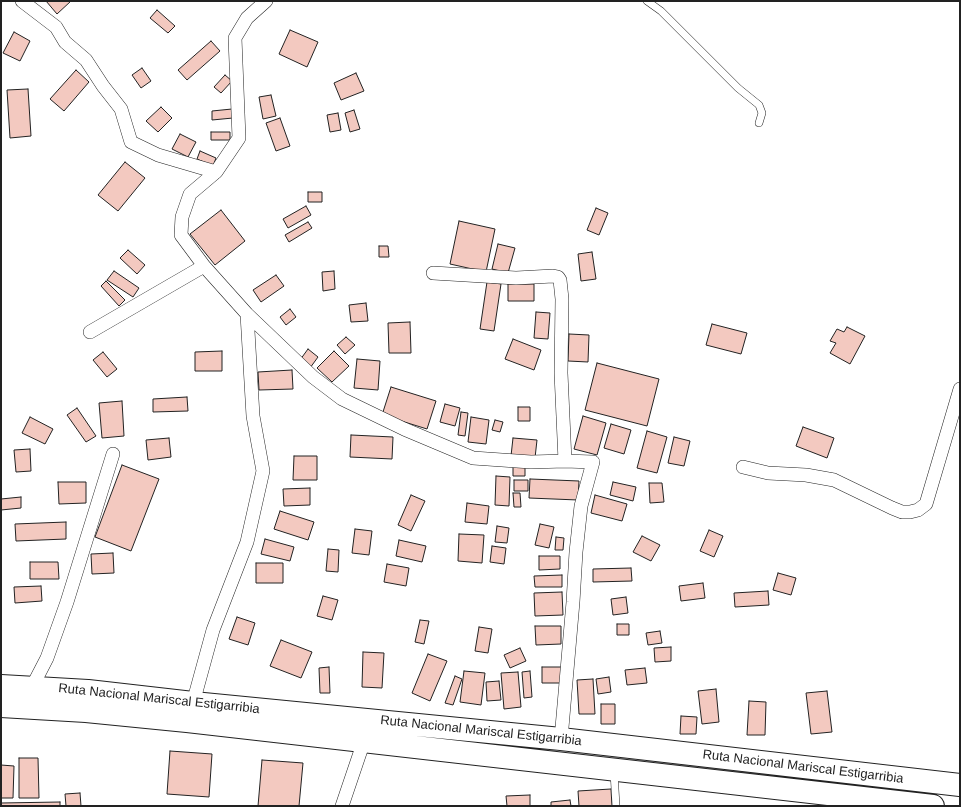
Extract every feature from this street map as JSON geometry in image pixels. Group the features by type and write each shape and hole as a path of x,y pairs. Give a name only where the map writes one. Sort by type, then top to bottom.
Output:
{"highway":[{"name":"Ruta Nacional Mariscal Estigarribia","path":"1,686 88,691 193,703 561,739 960,785"},
{"name":"Ruta Nacional Mariscal Estigarribia","path":"1,706 86,711 187,721 614,770 837,798 933,806"}],"street":[{"path":"22,1 56,27 65,42 86,60 103,86 121,109 130,142 158,155 216,172"},
{"path":"266,1 247,18 235,38 239,138 216,172 190,194 182,217 181,235 204,266 248,314 313,377 342,399 404,429 473,458 531,462 593,462 581,506 561,739"},
{"path":"90,332 204,266"},
{"path":"434,273 516,278 558,277 560,280 562,299 561,373 565,461"},
{"path":"193,703 213,630 247,542 263,471 253,416 248,314"},
{"path":"743,467 768,473 834,480 902,512 918,510 926,504 960,389"},
{"path":"32,687 47,658 67,602 113,454"},
{"path":"342,806 364,741"}],"lane":[{"path":"647,1 661,12 738,88 759,105 762,113 759,123"},
{"path":"614,770 616,806"}],"building":[{"path":"46,1 71,1 57,14"},
{"path":"157,10 175,26 168,33 150,18"},
{"path":"290,30 318,42 307,67 279,54"},
{"path":"14,32 30,41 20,61 3,53"},
{"path":"211,41 220,51 187,80 178,70"},
{"path":"142,68 151,81 141,88 132,75"},
{"path":"76,70 89,82 64,111 50,99"},
{"path":"356,73 364,91 341,100 334,83"},
{"path":"225,75 232,81 221,93 214,87"},
{"path":"28,89 31,136 10,138 7,90"},
{"path":"271,95 276,116 263,119 259,97"},
{"path":"161,107 172,118 158,132 146,121"},
{"path":"232,109 233,118 212,120 212,111"},
{"path":"354,110 360,129 350,132 345,113"},
{"path":"338,113 341,130 330,132 327,115"},
{"path":"280,118 290,146 276,151 266,123"},
{"path":"211,132 230,132 230,140 211,140"},
{"path":"180,134 196,142 188,157 172,149"},
{"path":"200,151 216,158 213,166 197,159"},
{"path":"125,162 145,178 118,211 98,195"},
{"path":"308,192 322,192 322,202 308,202"},
{"path":"306,206 311,215 288,228 283,219"},
{"path":"596,208 608,213 599,235 587,230"},
{"path":"221,210 245,241 215,265 190,234"},
{"path":"459,221 495,229 486,272 450,264"},
{"path":"308,222 312,228 289,242 285,235"},
{"path":"498,244 515,248 508,273 492,269"},
{"path":"379,246 388,246 389,257 379,257"},
{"path":"128,250 145,265 137,274 120,258"},
{"path":"592,252 596,279 581,281 578,254"},
{"path":"114,271 139,288 133,297 107,280"},
{"path":"334,271 335,289 323,291 322,272"},
{"path":"276,275 284,286 261,302 253,290"},
{"path":"106,281 125,300 119,306 101,286"},
{"path":"487,282 501,284 494,331 480,329"},
{"path":"508,284 534,284 534,301 508,301"},
{"path":"366,303 368,321 351,322 349,305"},
{"path":"290,309 296,317 286,325 280,317"},
{"path":"536,312 550,313 548,339 534,338"},
{"path":"410,322 411,353 389,353 388,323"},
{"path":"712,324 747,333 741,354 706,345"},
{"path":"847,327 865,336 850,364 830,353 836,343 830,341 837,329 844,332"},
{"path":"569,334 589,335 588,362 568,361"},
{"path":"346,337 355,345 345,354 337,345"},
{"path":"513,339 541,350 534,370 505,359"},
{"path":"308,349 318,357 310,368 300,360"},
{"path":"222,351 222,371 195,371 195,352"},
{"path":"334,351 349,366 332,382 317,368"},
{"path":"103,352 117,369 107,377 93,360"},
{"path":"357,359 380,361 378,390 354,388"},
{"path":"597,363 659,379 647,426 585,410"},
{"path":"292,370 293,389 259,390 258,372"},
{"path":"391,387 436,401 427,429 382,415"},
{"path":"187,397 188,411 153,412 153,399"},
{"path":"122,401 124,436 102,438 99,403"},
{"path":"445,404 460,408 455,426 440,422"},
{"path":"518,407 530,407 530,421 518,421"},
{"path":"77,408 96,436 86,442 67,415"},
{"path":"461,412 468,413 465,436 458,435"},
{"path":"583,416 606,423 597,455 574,449"},
{"path":"30,417 53,429 45,444 22,433"},
{"path":"471,417 489,420 486,444 468,442"},
{"path":"495,420 503,422 500,432 492,430"},
{"path":"611,424 631,430 624,454 604,448"},
{"path":"803,427 834,438 827,458 796,446"},
{"path":"647,431 667,437 657,473 637,468"},
{"path":"351,435 393,437 392,459 350,457"},
{"path":"674,437 690,441 684,466 668,463"},
{"path":"169,438 171,457 148,460 146,440"},
{"path":"513,438 537,440 535,458 511,456"},
{"path":"30,449 31,471 16,472 14,450"},
{"path":"294,456 317,456 317,480 293,480"},
{"path":"122,465 159,479 131,551 95,537"},
{"path":"513,465 525,466 525,476 513,476"},
{"path":"496,476 510,477 509,506 495,505"},
{"path":"530,479 579,481 578,500 529,498"},
{"path":"514,480 528,480 528,491 514,491"},
{"path":"58,482 86,482 86,503 59,504"},
{"path":"613,482 636,487 633,501 610,495"},
{"path":"649,483 662,483 664,502 650,503"},
{"path":"310,488 310,505 284,506 283,489"},
{"path":"513,493 520,493 521,507 514,507"},
{"path":"411,495 425,501 411,531 398,525"},
{"path":"595,495 627,504 622,521 591,513"},
{"path":"21,497 21,508 1,510 1,499"},
{"path":"467,503 489,506 487,524 465,522"},
{"path":"280,511 314,522 308,540 274,529"},
{"path":"66,522 66,539 16,541 15,524"},
{"path":"540,524 554,527 549,548 535,545"},
{"path":"497,526 509,528 507,543 495,542"},
{"path":"355,529 372,531 369,555 352,553"},
{"path":"709,530 723,536 714,557 700,551"},
{"path":"459,534 484,535 482,563 458,561"},
{"path":"642,536 660,545 651,561 633,552"},
{"path":"556,537 564,538 563,550 555,550"},
{"path":"265,539 294,547 290,561 261,554"},
{"path":"399,540 426,546 422,562 396,556"},
{"path":"492,546 506,548 504,564 490,562"},
{"path":"328,549 339,550 338,572 326,571"},
{"path":"113,553 114,573 92,574 91,554"},
{"path":"539,556 560,556 560,569 539,570"},
{"path":"30,562 58,562 59,579 30,579"},
{"path":"256,563 283,563 283,583 256,583"},
{"path":"387,564 409,568 406,586 384,582"},
{"path":"631,568 632,581 593,582 593,569"},
{"path":"778,573 796,578 791,595 773,590"},
{"path":"562,575 562,587 535,587 534,576"},
{"path":"703,583 705,598 681,601 679,586"},
{"path":"41,586 42,601 15,603 14,587"},
{"path":"768,591 769,605 735,607 734,593"},
{"path":"562,592 563,615 535,616 534,593"},
{"path":"323,596 338,600 332,620 317,616"},
{"path":"626,597 628,613 613,615 611,599"},
{"path":"237,617 255,623 248,645 229,639"},
{"path":"420,620 429,621 424,644 415,642"},
{"path":"617,624 629,624 629,635 617,635"},
{"path":"535,626 561,626 561,644 536,645"},
{"path":"479,627 492,629 488,653 475,651"},
{"path":"660,631 662,643 648,645 646,633"},
{"path":"281,640 312,652 301,678 270,666"},
{"path":"671,647 671,661 655,662 654,648"},
{"path":"520,648 526,661 510,668 504,655"},
{"path":"363,652 384,653 382,688 362,687"},
{"path":"428,654 447,661 430,701 412,693"},
{"path":"329,667 330,693 320,693 319,668"},
{"path":"542,667 562,667 562,683 542,683"},
{"path":"645,668 647,683 627,685 625,670"},
{"path":"464,671 485,673 481,705 460,702"},
{"path":"530,671 532,697 524,698 522,672"},
{"path":"518,672 521,707 504,709 501,673"},
{"path":"455,676 462,679 453,705 445,703"},
{"path":"609,677 611,692 598,694 596,679"},
{"path":"593,679 595,714 579,714 577,680"},
{"path":"499,681 501,700 487,701 486,682"},
{"path":"716,689 719,722 702,724 698,691"},
{"path":"827,691 832,732 811,734 806,693"},
{"path":"749,701 766,702 765,735 747,735"},
{"path":"601,704 615,704 615,724 601,724"},
{"path":"681,716 697,717 696,734 680,734"},
{"path":"170,751 212,754 209,797 167,794"},
{"path":"19,758 38,758 39,798 19,798"},
{"path":"262,760 303,763 299,806 258,806"},
{"path":"1,765 14,766 13,798 1,798"},
{"path":"611,789 612,806 579,806 578,791"},
{"path":"80,793 81,806 66,806 65,794"},
{"path":"530,795 530,806 507,806 506,796"},
{"path":"570,800 571,806 551,806 551,802"},
{"path":"60,802 60,806 1,806 1,803"}]}
